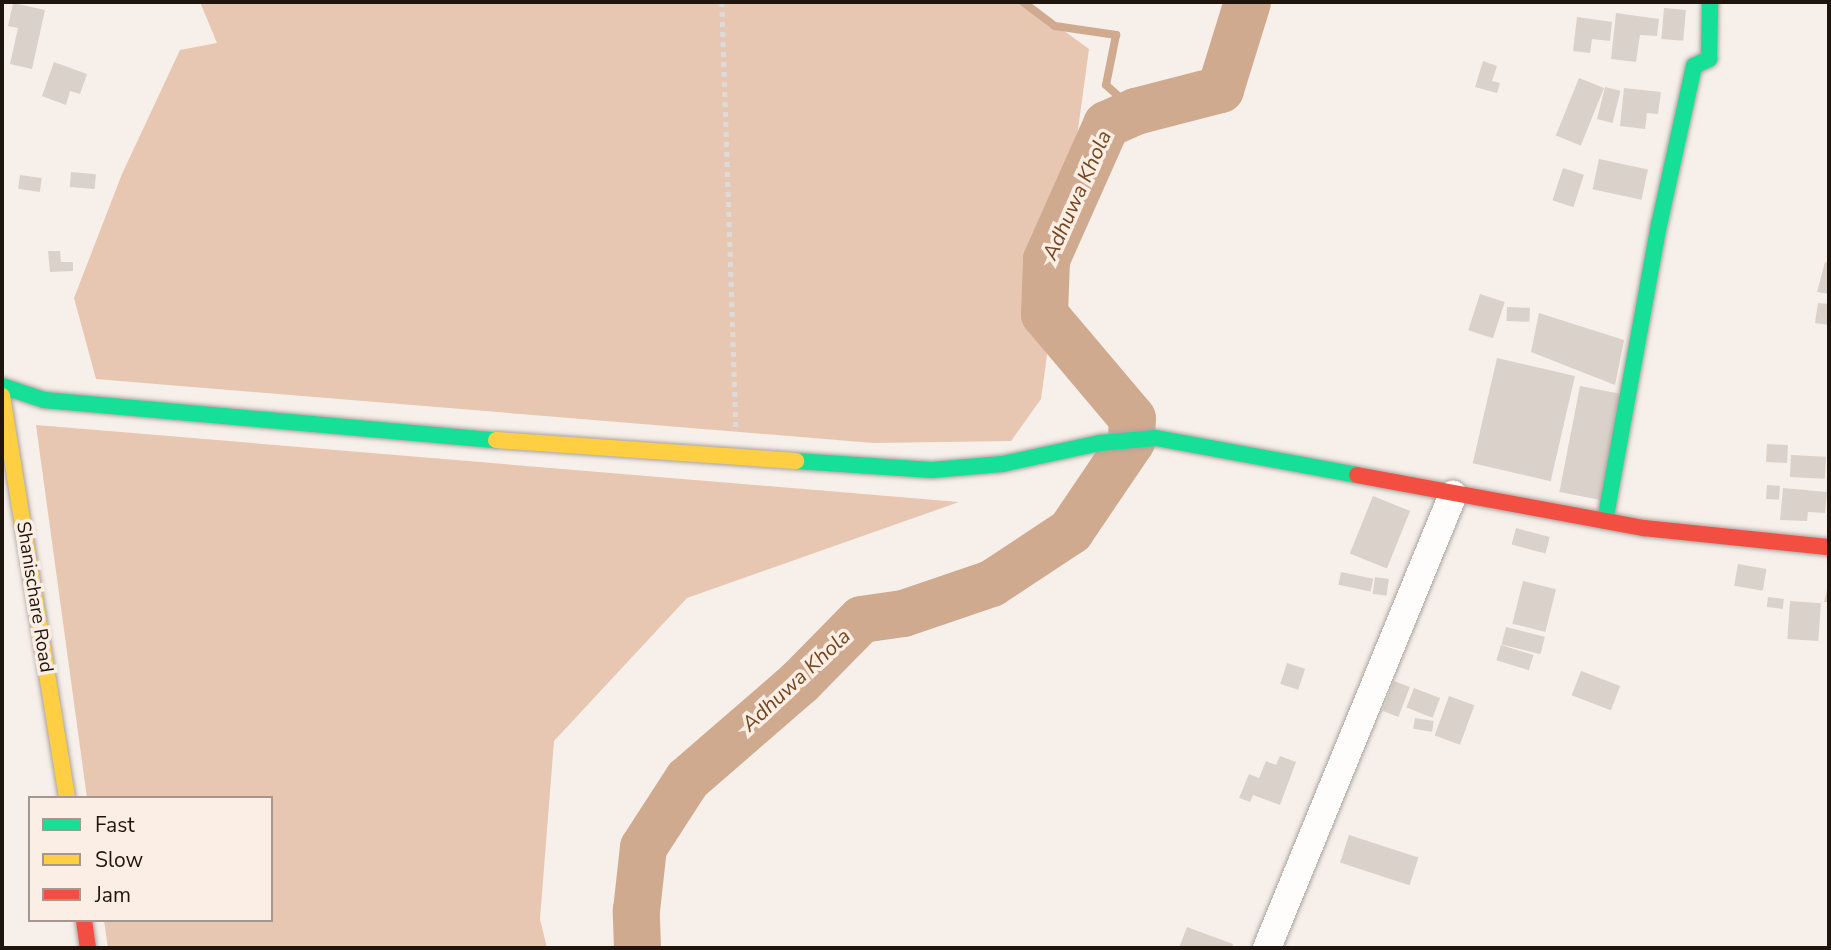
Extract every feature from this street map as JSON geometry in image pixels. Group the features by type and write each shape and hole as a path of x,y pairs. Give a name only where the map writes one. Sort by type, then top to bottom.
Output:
{"street":[{"path":"1605,521 1668,185 1695,66 1709,59 1710,2"},
{"path":"2,386 44,400 737,457 932,470 1002,464 1100,443 1156,438 1605,521 1829,547"},
{"name":"Shanischare Road","path":"2,396 67,796"},
{"path":"1267,948 1453,495"},
{"path":"84,922 88,948"}],"path":[{"path":"722,2 737,457"}],"shaded area":[{"path":"200,2 1024,2 1089,49 1041,399 1011,441 873,443 96,379 74,298 122,174 180,50 217,43"},
{"path":"36,425 959,502 687,598 554,741 540,919 547,948 108,948 104,922 273,922 273,796 87,796"}],"building":[{"path":"13,3 45,10 32,69 10,64 18,28 8,26"},
{"path":"1664,8 1686,10 1683,41 1661,39"},
{"path":"1616,13 1659,19 1657,36 1640,35 1636,62 1611,59"},
{"path":"1577,17 1612,22 1610,41 1592,39 1590,53 1573,51"},
{"path":"1483,61 1497,66 1492,81 1500,83 1497,93 1475,87"},
{"path":"54,62 87,74 80,94 70,91 66,105 42,96"},
{"path":"1579,78 1604,88 1581,146 1556,135"},
{"path":"1605,87 1621,91 1613,123 1597,119"},
{"path":"1624,88 1661,92 1658,114 1647,113 1645,129 1620,126"},
{"path":"1599,159 1648,169 1641,200 1593,189"},
{"path":"1563,168 1584,175 1573,207 1552,200"},
{"path":"71,172 96,174 95,189 70,187"},
{"path":"20,175 42,178 40,192 18,189"},
{"path":"48,251 60,251 61,262 73,262 73,271 50,272"},
{"path":"1825,262 1829,263 1829,294 1817,292"},
{"path":"1480,294 1505,302 1493,338 1468,330"},
{"path":"1818,303 1829,304 1829,325 1815,323"},
{"path":"1507,307 1530,308 1529,322 1507,321"},
{"path":"1539,313 1624,340 1615,385 1531,352"},
{"path":"1497,358 1575,376 1551,481 1473,463"},
{"path":"1580,386 1621,394 1601,500 1559,492"},
{"path":"1767,444 1788,445 1787,463 1766,462"},
{"path":"1791,455 1826,457 1825,479 1790,477"},
{"path":"1767,485 1780,486 1779,500 1766,499"},
{"path":"1783,488 1827,492 1825,513 1808,512 1807,521 1780,520"},
{"path":"1373,496 1410,511 1387,568 1350,553"},
{"path":"1516,528 1550,537 1545,553 1512,544"},
{"path":"1738,564 1767,569 1763,591 1734,586"},
{"path":"1341,572 1373,579 1371,592 1338,585"},
{"path":"1375,577 1389,579 1386,596 1373,594"},
{"path":"1523,581 1556,589 1545,632 1512,624"},
{"path":"1829,582 1829,602 1824,602"},
{"path":"1768,597 1784,599 1783,609 1767,607"},
{"path":"1790,601 1821,603 1818,641 1787,639"},
{"path":"1506,627 1545,637 1540,654 1502,644"},
{"path":"1501,645 1534,655 1529,670 1496,660"},
{"path":"1287,663 1305,669 1298,690 1280,684"},
{"path":"1581,671 1620,686 1611,710 1572,695"},
{"path":"1394,681 1410,687 1398,717 1383,711"},
{"path":"1414,688 1440,698 1433,718 1406,708"},
{"path":"1449,696 1474,705 1460,745 1435,735"},
{"path":"1415,718 1434,721 1432,732 1413,729"},
{"path":"1280,756 1296,762 1280,805 1253,795 1250,802 1239,798 1249,774 1259,778 1266,761 1276,765"},
{"path":"1349,835 1418,858 1409,885 1340,863"},
{"path":"1187,927 1233,944 1232,948 1179,948"}],"waterway":[{"path":"1023,2 1055,26 1116,35 1106,85 1135,111"},
{"name":"Adhuwa Khola","path":"637,948 636,910 643,847 687,779 799,682 861,619 903,613 991,583 1070,531 1131,441 1132,418 1044,314 1046,259 1106,124 1135,111 1220,89 1247,2"}],"traffic: fast":[{"path":"1605,521 1659,225 1694,66 1709,59 1710,2"},
{"path":"2,386 44,400 496,440"},
{"path":"796,461 932,470 1002,464 1100,443 1156,438 1357,475"}],"traffic: slow":[{"path":"2,396 67,796"},
{"path":"496,440 796,461"}],"traffic: jam":[{"path":"1357,475 1644,528 1829,547"},
{"path":"84,922 88,948"}]}
